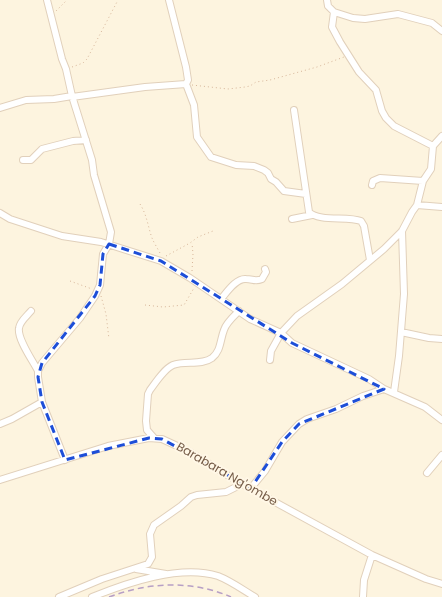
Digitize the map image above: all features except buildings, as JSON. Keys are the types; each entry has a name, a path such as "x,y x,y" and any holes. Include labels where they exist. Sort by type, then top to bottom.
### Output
{"street":[{"path":"38,371 42,362 90,305 98,290 100,285 103,254 109,244 111,232 110,223 94,174 92,160 72,96 47,0"},
{"path":"169,0 186,67 188,80 186,84 194,105 197,137 211,157 236,165 254,166 268,173 271,179 284,191 306,194"},
{"path":"327,0 328,6 334,12 353,18 365,19 398,14 405,15 432,23 442,31"},
{"path":"334,12 332,27 347,55 376,90 382,111 389,122 405,133 433,146"},
{"path":"0,101 3,107 26,100 54,99 145,87 186,84"},
{"path":"294,110 309,212 319,218 330,217 361,221 364,226 370,260"},
{"path":"270,360 271,351 281,333 297,316 342,284 384,249 402,231 417,205 423,182 431,169 433,146 442,136"},
{"path":"23,160 31,160 42,149 73,140 86,140"},
{"path":"372,185 373,181 380,178 423,182"},
{"path":"417,205 442,206"},
{"path":"0,213 10,219 62,236 109,244 161,261 198,283 250,319 281,333 292,343 369,379 384,389 394,392 425,407 442,420"},
{"path":"292,219 312,215"},
{"path":"394,392 404,294 402,231"},
{"path":"221,299 239,280 245,278 258,281 262,279 266,272 265,269"},
{"path":"31,311 20,323 19,332 26,350 38,371 42,402 64,460"},
{"path":"154,438 147,430 146,421 148,394 150,390 172,366 183,362 199,362 213,357 219,348 225,328 239,311"},
{"path":"401,332 429,338 442,339"},
{"path":"251,488 265,471 282,442 299,424 307,419 336,409 363,396 384,389"},
{"path":"0,424 42,402"},
{"name":"Barabara Ng'ombe","path":"0,480 108,446 154,438 168,441 326,531 372,555 426,579 442,584"},
{"path":"427,473 442,455"},
{"path":"59,597 102,579 148,564 152,559 150,534 154,525 192,497 197,495 226,492 242,484"},
{"path":"363,597 364,580 372,555"},
{"path":"134,569 169,575"},
{"path":"92,597 130,584 169,575 191,573 218,576 256,597"}],"path":[{"path":"52,16 60,5 67,0"},
{"path":"66,69 87,60 118,0"},
{"path":"186,84 228,89 245,87 256,82 270,80 317,67 347,55"},
{"path":"140,204 152,237 164,259 169,254 198,237 212,231"},
{"path":"190,278 193,254 192,241"},
{"path":"70,281 98,290 106,314 108,339"},
{"path":"145,305 163,307 184,305 198,283"}],"highlighted area":[{"path":"109,244 161,261 292,343 384,389 299,424 282,442 251,488 162,439 149,438 65,460 42,402 38,377 42,363 95,296 100,285 103,254"}],"railway":[{"path":"109,597 139,588 170,585 201,588 231,597"}]}
